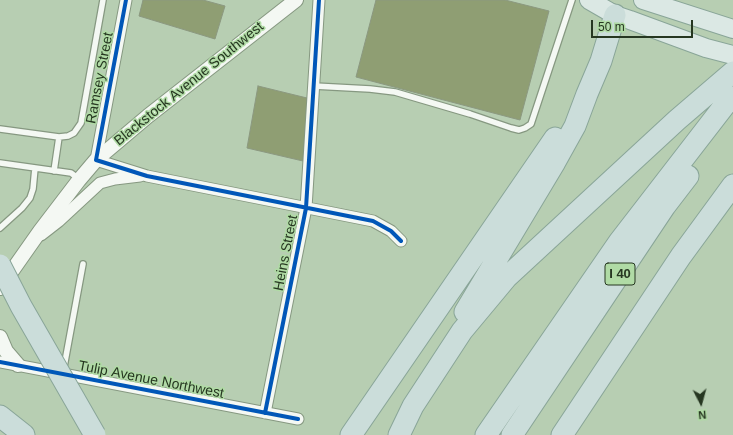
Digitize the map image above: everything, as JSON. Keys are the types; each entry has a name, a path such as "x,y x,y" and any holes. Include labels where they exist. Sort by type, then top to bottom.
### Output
{"highway":[{"path":"399,435 413,406 471,301 575,126 601,61 617,7"},
{"path":"413,406 462,331 507,277 677,120 733,72"},
{"path":"351,435 568,118 587,94"},
{"path":"486,435 620,242 724,106 733,98"},
{"name":"I 40","path":"512,435 665,206 733,117"},
{"path":"562,435 681,256 733,185"},
{"path":"0,265 21,306 95,435"},
{"path":"569,435 606,368"},
{"path":"0,416 24,435"}],"main road":[{"path":"588,0 617,7 706,48 733,55"},
{"path":"643,0 727,28"}],"street":[{"name":"Ramsey Street","path":"96,160 126,0"},
{"name":"Blackstock Avenue Southwest","path":"0,288 79,180 96,160 148,116 296,0"},
{"name":"Heins Street","path":"265,413 306,208 319,0"},
{"path":"96,160 147,176 373,222 391,231 401,241"},
{"path":"32,243 59,221 100,183 115,179 147,176"},
{"path":"0,337 6,351 18,365"},
{"name":"Tulip Avenue Northwest","path":"0,362 298,419"}],"lane":[{"path":"0,129 59,137 68,136 74,133 81,123 103,0"},
{"path":"314,86 395,92 518,130 525,128 531,124 572,0"},
{"path":"54,171 59,137"},
{"path":"0,163 71,173 79,180"},
{"path":"0,228 22,208 30,198 33,189 35,168"},
{"path":"63,373 83,264"}],"building":[{"path":"143,0 203,0 225,6 215,39 139,16"},
{"path":"376,0 505,0 549,11 520,120 356,77"},
{"path":"258,86 307,98 303,161 247,148"}],"cycle path":[{"path":"126,0 96,160 147,176 373,221 391,231 401,241"},
{"path":"265,413 306,208 319,0"},
{"path":"0,362 298,419"}]}
